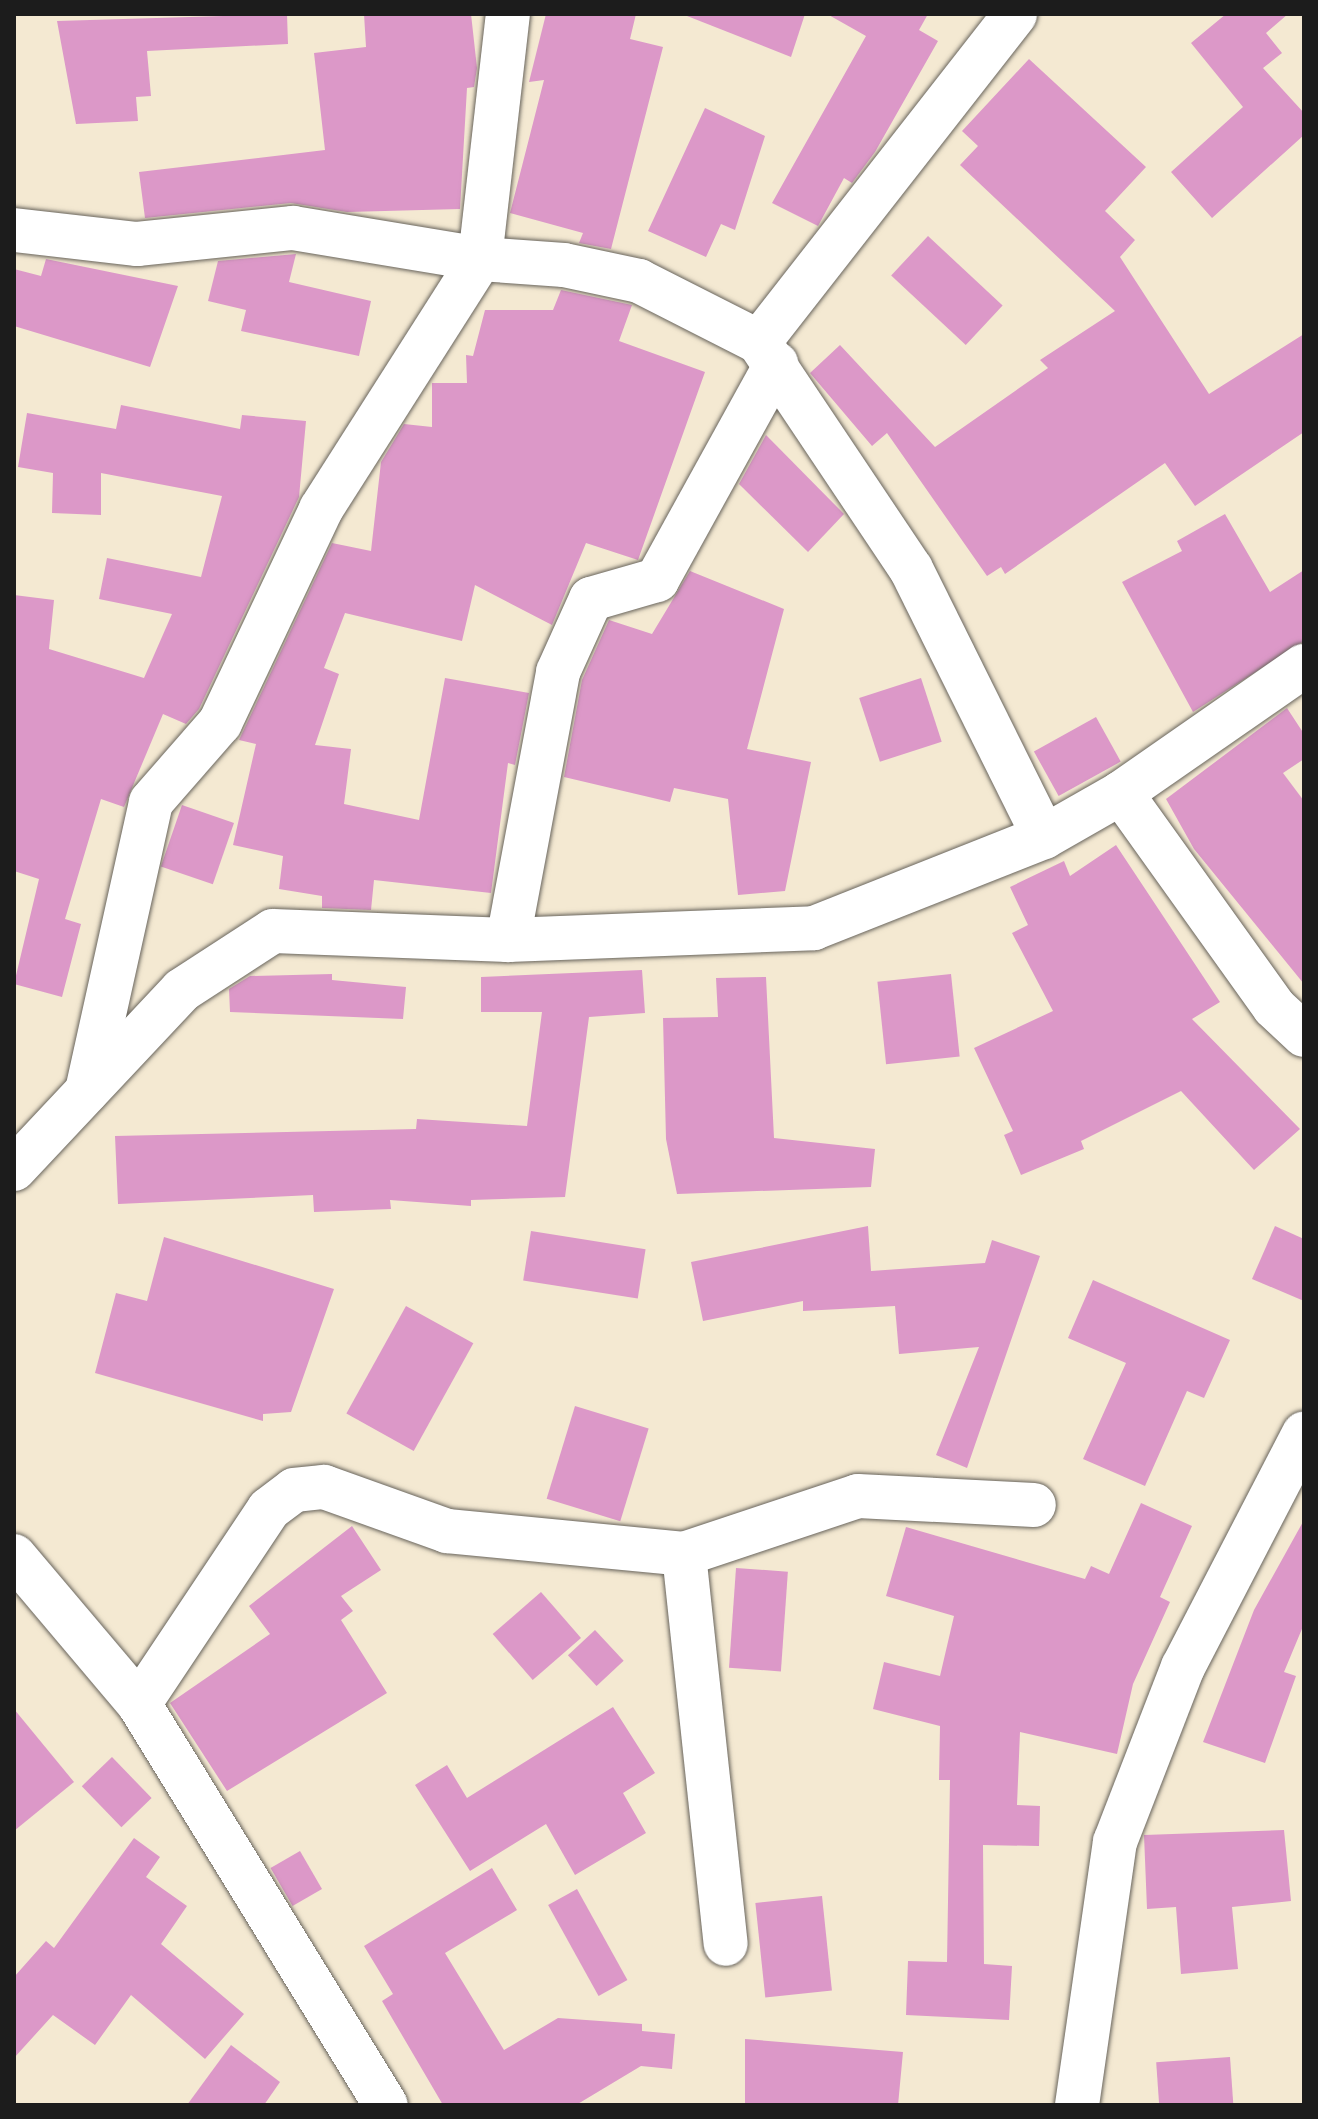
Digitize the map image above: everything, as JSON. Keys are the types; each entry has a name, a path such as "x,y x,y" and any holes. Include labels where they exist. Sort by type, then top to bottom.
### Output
{"street":[{"path":"87,1091 151,802 220,723 321,509 480,259 508,14"},
{"path":"508,940 558,672 591,599 657,580 768,353 1015,14"},
{"path":"14,230 137,244 293,228 480,259 564,265 639,281 768,353 911,569 1044,837"},
{"path":"14,1169 182,990 273,931 508,940 814,928 1044,837 1121,793 1304,666"},
{"path":"1121,793 1274,1007 1304,1035"},
{"path":"1077,2105 1115,1842 1183,1667 1304,1434"},
{"path":"139,1704 269,1509 294,1490 324,1487 447,1531 684,1554 858,1496 1034,1505"},
{"path":"684,1554 726,1944"},
{"path":"14,1556 139,1704 386,2105"}],"building":[{"path":"287,14 288,44 147,51 151,96 136,97 138,121 76,124 57,21"},
{"path":"364,14 471,14 477,68 474,87 467,88 460,209 347,212 291,203 145,218 139,172 325,150 314,53 366,47"},
{"path":"546,14 636,14 630,39 663,47 611,249 579,243 583,233 510,213 544,80 529,82"},
{"path":"682,14 805,14 791,57"},
{"path":"827,14 928,14 919,30 938,41 875,152 852,183 844,178 818,226 772,203 866,36"},
{"path":"1226,14 1288,14 1266,33 1282,53 1263,68 1304,113 1304,135 1212,218 1171,172 1243,107 1191,43"},
{"path":"1029,59 1146,167 1105,211 1135,240 1120,257 1209,394 1304,334 1304,432 1195,506 1165,463 1005,574 1001,567 987,576 887,433 872,446 810,373 840,345 935,447 1048,368 1040,360 1115,311 960,165 978,146 962,131"},
{"path":"705,108 765,136 735,230 721,224 706,257 648,231"},
{"path":"928,236 1003,306 966,345 891,275"},
{"path":"296,254 289,282 371,301 359,356 241,331 246,310 208,301 218,261"},
{"path":"46,259 178,286 150,367 14,326 14,269 41,276"},
{"path":"561,290 632,305 619,341 705,372 638,560 586,543 552,625 475,585 462,641 345,613 324,668 339,674 315,745 351,749 344,804 419,820 445,678 529,693 515,765 508,763 491,893 374,880 371,910 322,908 322,896 279,889 283,856 233,845 256,744 239,740 332,543 371,551 381,462 404,424 432,427 432,383 467,383 466,355 473,356 485,310 553,310"},
{"path":"121,405 240,429 242,415 306,421 299,497 199,709 186,724 163,714 124,807 101,799 65,919 81,924 62,997 14,984 39,879 14,871 14,595 54,600 49,649 144,678 172,614 99,599 107,558 201,577 222,496 101,473 101,515 52,513 53,473 18,467 27,413 116,429"},
{"path":"766,435 844,514 808,552 739,484"},
{"path":"1225,514 1270,592 1304,570 1304,641 1193,712 1122,582 1182,551 1177,541"},
{"path":"690,571 784,609 747,749 811,762 785,891 738,895 728,799 674,788 670,802 564,777 582,680 609,620 652,634"},
{"path":"921,678 942,742 880,762 859,698"},
{"path":"1287,708 1304,734 1304,759 1283,773 1304,801 1304,984 1194,849 1166,799"},
{"path":"1096,717 1121,762 1059,796 1034,751"},
{"path":"182,805 234,823 213,884 161,866"},
{"path":"1116,845 1220,1002 1192,1019 1300,1129 1254,1170 1181,1091 1081,1141 1084,1149 1021,1175 1004,1135 1013,1131 974,1048 1053,1011 1012,933 1028,925 1010,887 1064,861 1070,876"},
{"path":"642,970 645,1013 589,1017 565,1197 471,1200 471,1206 390,1200 391,1209 314,1212 313,1195 118,1204 115,1136 416,1129 417,1119 527,1126 542,1012 481,1012 481,977"},
{"path":"332,974 332,980 406,987 403,1019 230,1012 229,989 250,976"},
{"path":"951,974 960,1057 886,1064 877,982"},
{"path":"766,977 774,1138 875,1149 871,1187 677,1194 666,1139 663,1018 718,1017 716,978"},
{"path":"868,1226 871,1271 985,1263 992,1240 1040,1256 967,1468 936,1455 979,1347 899,1354 895,1306 803,1311 803,1301 703,1321 691,1262"},
{"path":"1275,1226 1304,1239 1304,1301 1252,1279"},
{"path":"531,1231 646,1249 638,1299 523,1280"},
{"path":"164,1237 334,1289 291,1412 263,1414 263,1421 95,1373 116,1293 147,1301"},
{"path":"1093,1280 1230,1340 1204,1398 1187,1391 1145,1486 1083,1459 1126,1363 1068,1338"},
{"path":"406,1306 473,1343 414,1451 346,1414"},
{"path":"575,1406 649,1429 620,1521 547,1499"},
{"path":"1141,1503 1192,1526 1160,1597 1170,1602 1133,1684 1117,1754 1020,1732 1017,1805 1040,1806 1039,1846 983,1845 984,1964 1012,1966 1009,2020 906,2015 908,1961 947,1962 950,1780 939,1780 940,1726 873,1709 884,1662 940,1676 954,1616 886,1596 906,1527 1085,1579 1091,1566 1109,1574"},
{"path":"1304,1520 1304,1624 1284,1672 1296,1676 1265,1763 1203,1742 1254,1610"},
{"path":"352,1526 381,1570 341,1596 353,1611 341,1620 387,1693 227,1791 170,1703 270,1634 249,1606"},
{"path":"736,1568 788,1572 781,1671 729,1668"},
{"path":"541,1592 581,1638 533,1680 493,1634"},
{"path":"595,1630 624,1661 597,1686 568,1655"},
{"path":"613,1707 655,1773 623,1793 646,1833 575,1875 546,1824 470,1871 415,1785 447,1765 467,1798"},
{"path":"14,1709 74,1782 14,1831"},
{"path":"112,1757 152,1798 121,1827 82,1786"},
{"path":"1284,1830 1291,1901 1232,1907 1238,1969 1181,1974 1176,1907 1147,1909 1144,1835"},
{"path":"134,1838 160,1857 146,1877 187,1906 161,1944 244,2014 205,2059 131,1995 95,2045 53,2015 14,2058 14,1977 46,1941 54,1948"},
{"path":"300,1851 322,1889 293,1906 271,1868"},
{"path":"492,1868 517,1910 445,1953 504,2050 558,2018 642,2024 642,2031 675,2034 672,2069 641,2066 576,2105 443,2105 382,2001 393,1994 364,1946"},
{"path":"577,1889 627,1980 599,1996 548,1905"},
{"path":"822,1896 832,1990 765,1997 755,1903"},
{"path":"745,2039 903,2052 898,2105 745,2105"},
{"path":"231,2045 280,2082 264,2105 187,2105"},
{"path":"1230,2057 1233,2105 1159,2105 1156,2062"}]}
